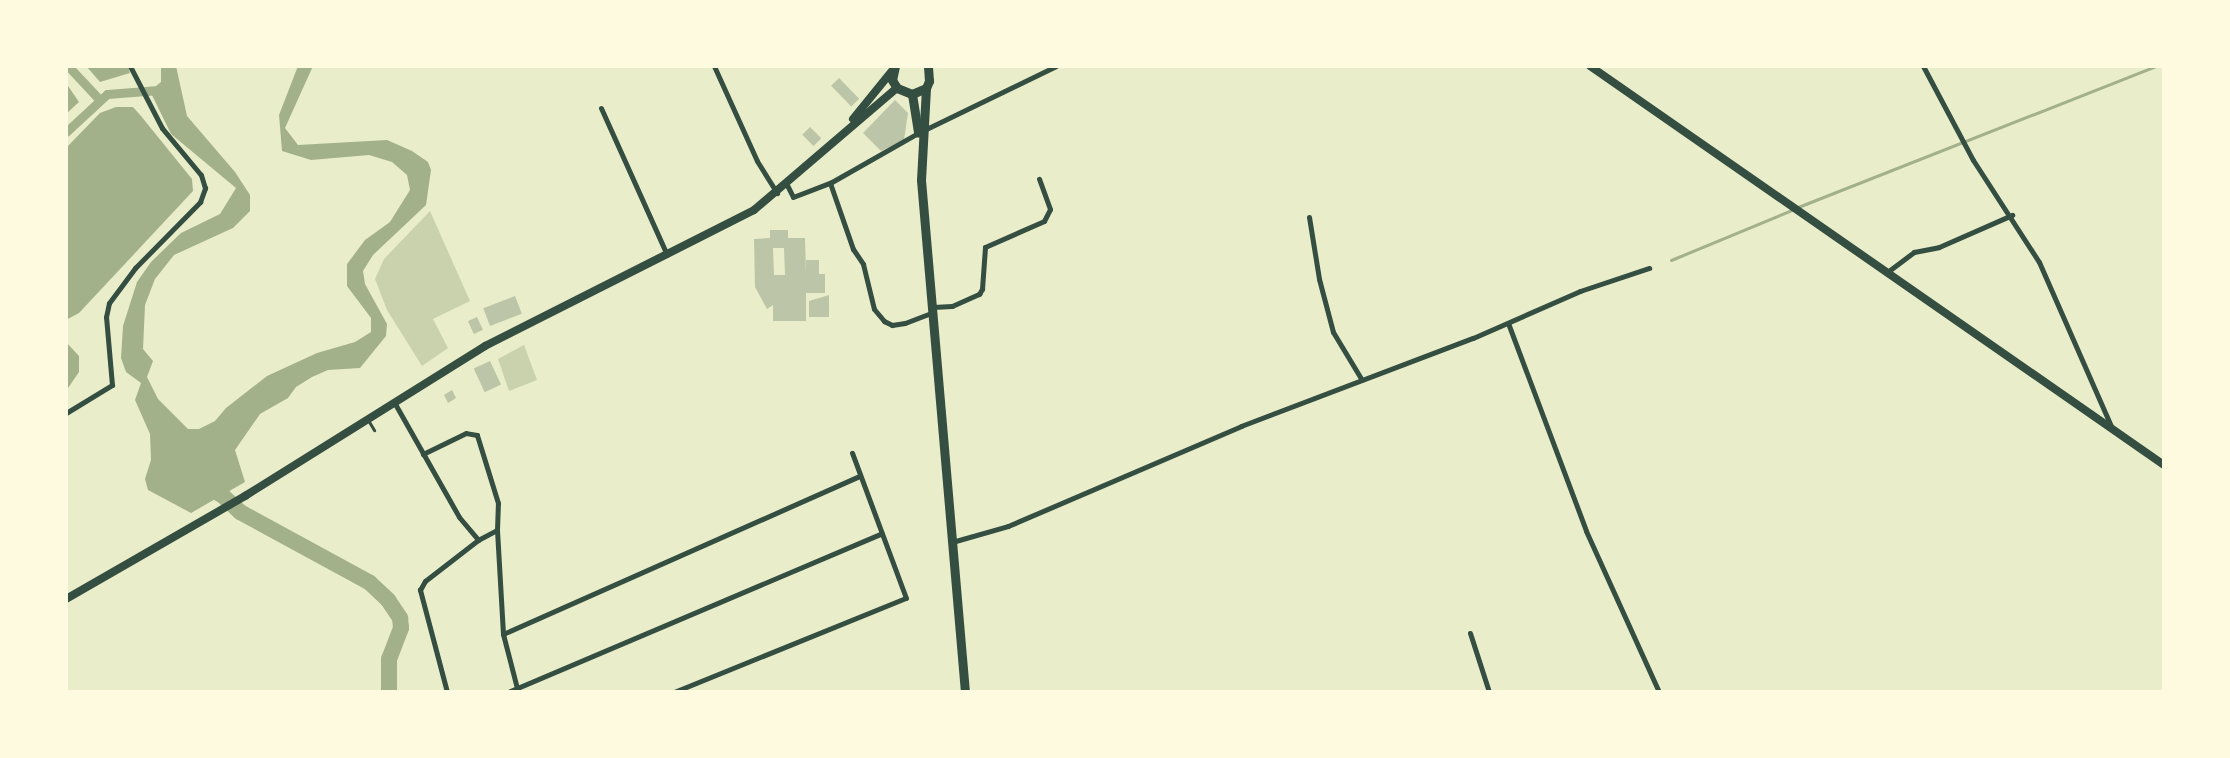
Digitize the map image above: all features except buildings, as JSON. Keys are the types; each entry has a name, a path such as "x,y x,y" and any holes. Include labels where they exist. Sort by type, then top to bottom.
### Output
{"main road":[{"path":"1590,66 1796,211 2162,462"},
{"path":"893,68 897,88"},
{"path":"837,142 893,68"},
{"path":"930,68 920,145 965,692"},
{"path":"897,88 912,94 926,88"},
{"path":"66,599 216,514 485,346 667,255 777,194 897,88"},
{"path":"912,94 920,132"}],"street":[{"path":"66,413 112,385 106,317 109,303 135,268 200,202 205,188 201,175 162,128 130,66"},
{"path":"714,66 757,161 777,194"},
{"path":"787,185 793,197 830,183 920,132 1056,66"},
{"path":"1923,66 1973,160 2012,215 2039,262 2113,429"},
{"path":"601,108 667,255"},
{"path":"830,183 853,249 862,264 874,309 892,325 933,309 952,306 979,294 982,289 985,247 1044,221 1050,209 1039,179"},
{"path":"1886,273 1914,252 1939,247 2012,215"},
{"path":"1309,217 1319,279 1333,332 1362,380"},
{"path":"951,542 1008,526 1241,426 1508,323 1580,291 1649,267"},
{"path":"1508,323 1586,531 1659,692"},
{"path":"394,402 459,517 478,540"},
{"path":"423,454 466,433 477,435 498,503 497,530 503,634 518,690"},
{"path":"674,692 906,598 852,453"},
{"path":"503,634 859,476"},
{"path":"447,692 420,590 425,581 478,540 497,530"},
{"path":"508,692 518,690 882,533"},
{"path":"1470,633 1489,692"}],"lane":[{"path":"368,418 374,430"}],"shaded area":[{"path":"86,66 128,66 130,73 100,82"},
{"path":"161,66 176,66 187,116 235,172 250,195 250,211 233,228 174,255 155,279 145,305 143,349 153,361 147,377 158,399 188,429 199,429 215,421 226,408 267,376 317,353 355,342 371,332 371,318 347,286 347,264 365,240 390,222 410,190 407,175 392,162 369,155 311,160 282,151 279,115 298,66 313,66 285,128 298,145 387,140 412,151 428,162 431,170 426,205 373,255 363,271 365,284 387,324 386,336 360,368 328,370 312,377 296,387 288,398 260,414 235,450 245,482 191,513 148,490 145,479 151,460 150,434 135,400 141,383 126,372 121,358 123,326 137,282 151,262 181,233 220,214 236,188 171,134 150,91 161,82"},
{"path":"66,83 79,102 66,114"},
{"path":"116,107 133,107 192,179 193,191 79,313 66,320 66,148 100,113"},
{"path":"430,211 470,301 433,319 448,348 422,366 387,310 375,279 384,259"},
{"path":"66,342 79,356 79,372 66,391"},
{"path":"524,345 537,380 509,391 498,359"}],"waterway":[{"path":"68,66 99,99"},
{"path":"1798,207 2156,66"},
{"path":"66,132 107,94 159,90"},
{"path":"1671,260 1792,210"},
{"path":"203,485 222,495 240,512 370,583 388,600 400,618 401,628 389,659 389,692"}]}
